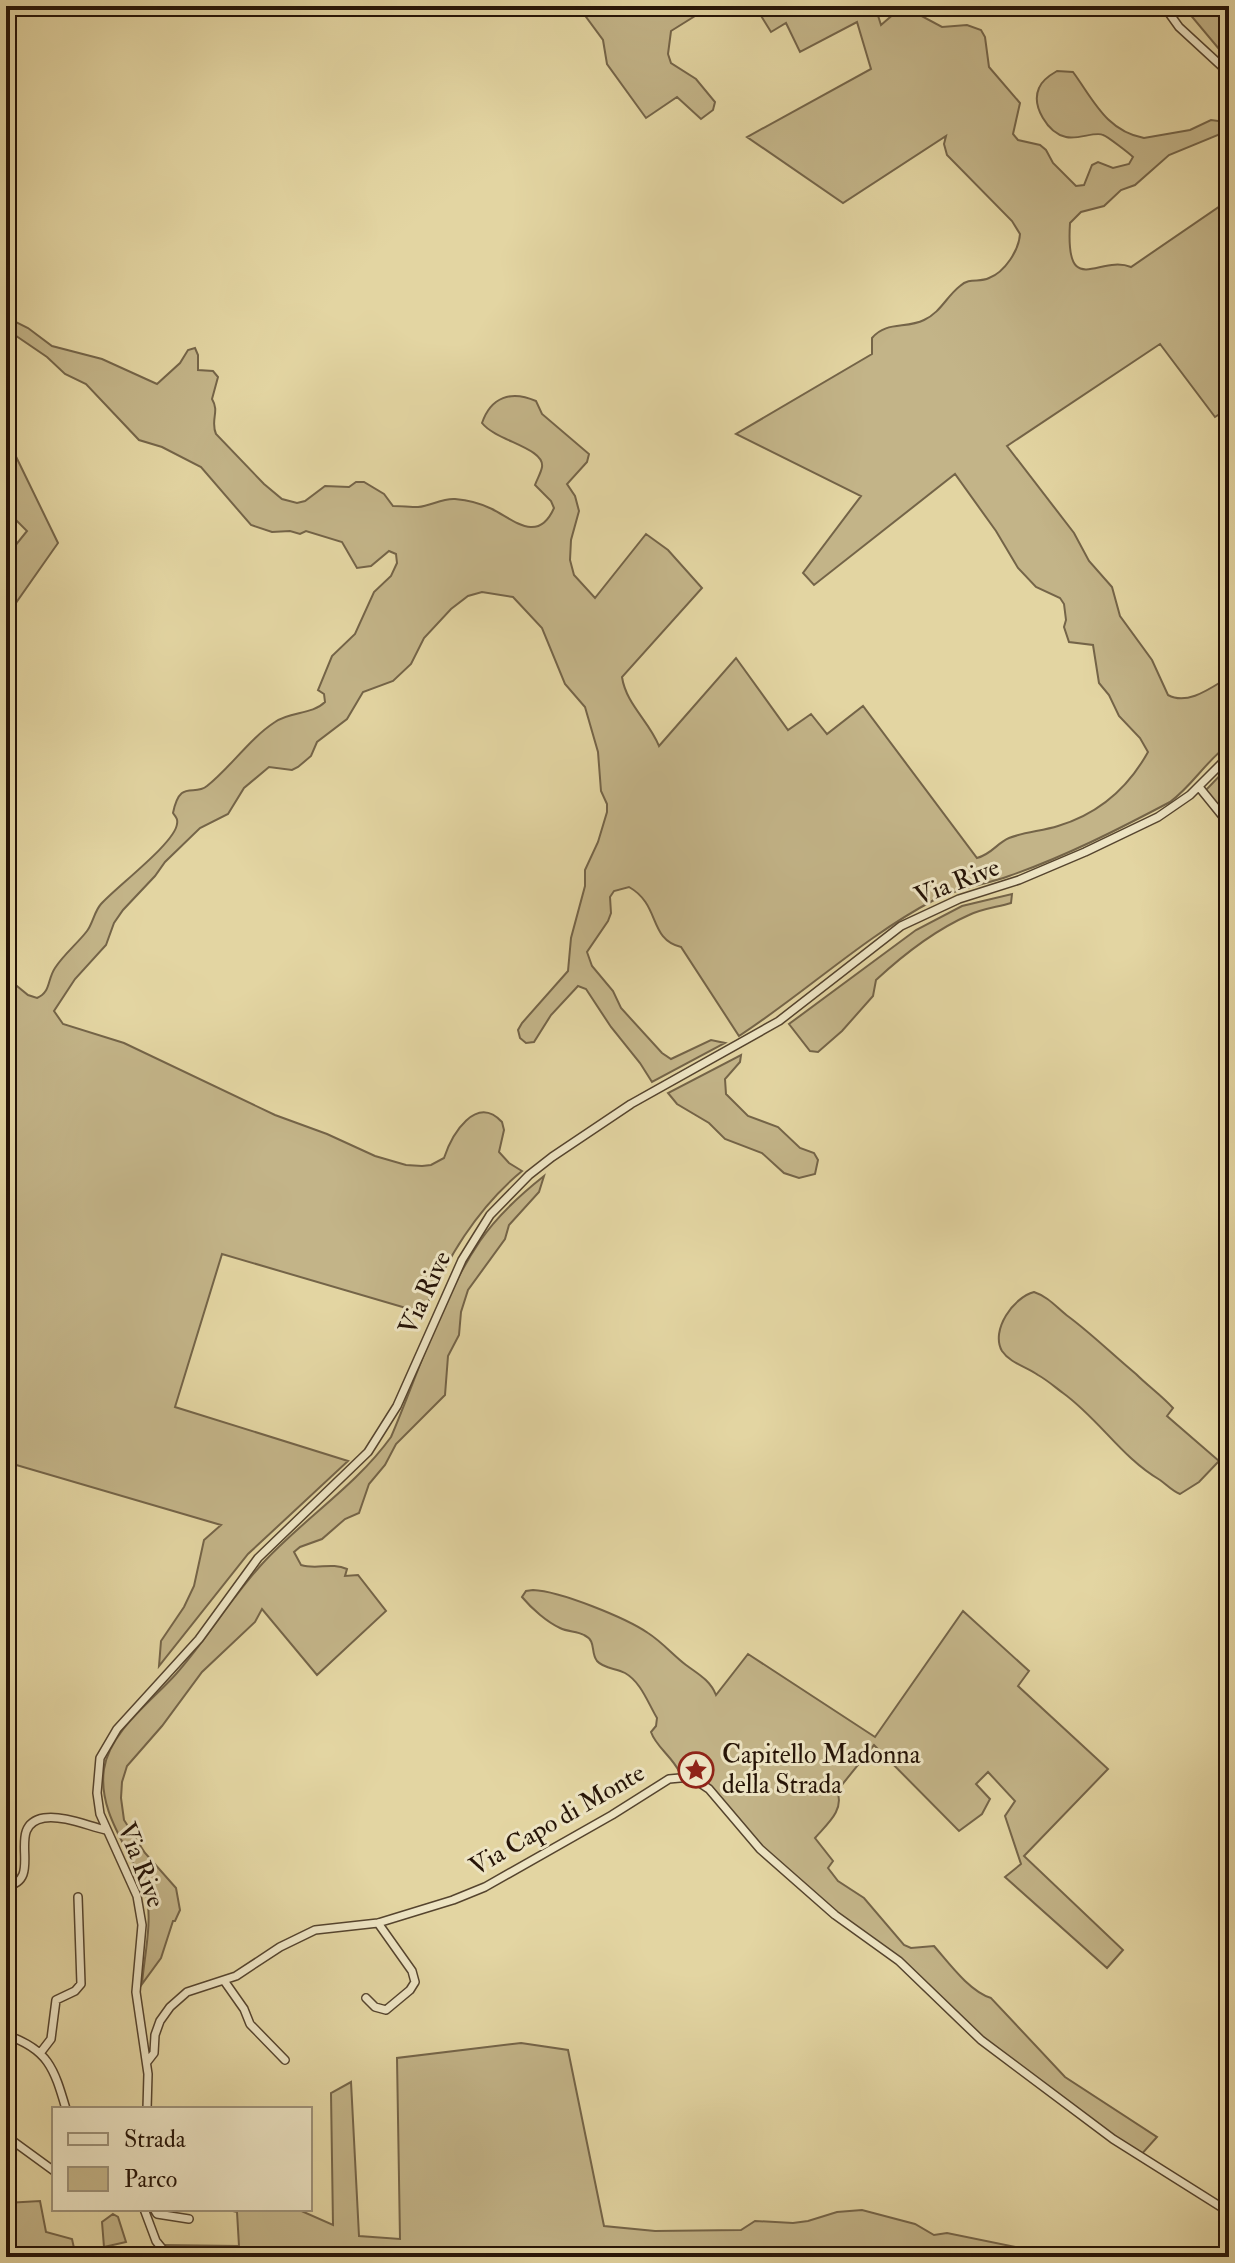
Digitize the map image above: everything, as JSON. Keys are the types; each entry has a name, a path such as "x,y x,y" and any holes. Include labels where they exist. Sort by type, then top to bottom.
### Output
{"street":[{"path":"1164,6 1179,27 1229,73"},
{"name":"Via Rive","path":"147,2107 147,2062 136,2005 142,1925 137,1896 100,1814 97,1793 100,1758 108,1742 199,1639 258,1558 368,1452 397,1406 441,1302 478,1231 522,1181 552,1157 631,1104 779,1021 901,926 939,907 1019,880 1124,834 1176,807 1229,756"},
{"path":"1201,786 1229,824"},
{"name":"Via Capo di Monte","path":"147,2062 154,2053 160,2021 177,1999 187,1992 225,1982 280,1947 315,1930 378,1923 485,1887 669,1779 691,1777 709,1789 760,1849 835,1915 899,1961 981,2040 1113,2139 1229,2212"},
{"path":"6,1886 16,1884 23,1877 26,1866 24,1836 37,1820 46,1818 106,1830"},
{"path":"41,2052 51,2039 56,2000 75,1991 81,1984 78,1897"},
{"path":"366,1998 375,2007 386,2010 415,1982 412,1971 378,1923"},
{"path":"225,1982 244,2009 250,2024 285,2060"},
{"path":"6,2035 41,2052 65,2107"},
{"path":"6,2136 52,2170"},
{"path":"145,2211 156,2241 169,2257"},
{"path":"155,2211 157,2214 189,2219"}],"green space":[{"path":"578,6 711,6 671,31 668,54 671,63 696,79 715,102 713,110 701,119 677,97 646,118 607,64 603,40"},
{"path":"755,6 875,6 881,25 903,6 942,27 967,25 981,30 985,37 989,67 1020,103 1013,134 1018,140 1040,145 1076,186 1084,185 1092,165 1098,162 1113,168 1129,164 1133,157 1103,135 1066,137 1047,124 1039,110 1037,95 1042,83 1057,71 1073,72 1110,121 1120,129 1144,138 1190,130 1211,120 1226,122 1218,135 1169,155 1135,185 1121,190 1104,206 1081,212 1070,223 1070,247 1073,261 1079,268 1131,267 1229,200 1229,408 1215,417 1160,344 1007,446 1074,533 1089,561 1112,587 1120,616 1152,660 1168,695 1192,697 1229,677 1229,744 1170,802 1050,860 934,900 883,931 739,1036 681,947 663,937 639,894 629,887 614,891 610,897 608,921 587,952 592,966 613,991 621,1008 671,1059 711,1040 725,1043 652,1082 586,989 578,986 551,1015 534,1042 526,1043 520,1038 518,1030 522,1023 568,971 571,938 585,886 585,870 598,842 607,804 601,791 598,752 585,707 565,684 542,628 513,597 482,592 468,596 451,609 424,638 411,664 393,681 363,692 347,719 317,742 311,756 292,770 269,767 244,788 228,814 200,828 165,862 123,910 114,923 106,945 75,979 54,1011 63,1024 124,1043 275,1115 375,1156 406,1165 431,1165 444,1158 466,1120 483,1112 492,1115 502,1122 504,1130 499,1152 522,1171 490,1202 464,1236 423,1313 222,1254 175,1407 348,1461 248,1554 159,1666 161,1641 194,1586 204,1540 221,1525 6,1462 6,977 28,995 37,998 41,995 62,958 91,925 101,904 174,832 177,821 173,813 179,796 188,790 207,786 275,722 314,709 325,702 324,694 318,690 332,656 355,634 374,592 391,576 397,563 396,554 389,551 371,566 357,568 342,542 306,531 300,534 272,532 251,525 201,467 162,447 139,440 86,384 65,374 47,357 6,329 6,317 28,328 52,346 102,359 157,384 180,363 188,350 195,348 198,370 213,371 218,377 212,399 216,434 264,484 282,499 297,503 305,501 325,486 349,487 356,482 364,482 384,494 393,506 418,507 460,499 483,505 525,526 541,525 554,508 535,485 542,467 541,460 528,449 498,435 482,423 491,407 503,398 518,396 536,401 542,414 589,454 587,462 567,484 575,496 579,511 571,540 570,560 574,575 595,598 646,534 668,550 702,588 622,677 628,696 659,746 736,658 788,730 811,714 827,734 863,706 977,858 1009,838 1073,821 1099,807 1131,777 1148,752 1140,738 1119,716 1099,683 1093,645 1069,642 1064,627 1064,604 1060,598 1036,587 1018,568 955,474 814,585 803,573 861,496 736,434 872,354 872,338 884,329 924,320 964,283 995,275 1010,260 1020,234 1012,221 947,155 944,144 946,136 843,203 747,137 871,69 857,22 800,52 786,23 771,32"},
{"path":"1183,6 1213,6 1229,23 1229,61"},
{"path":"6,436 58,543 6,617 6,557 27,531 6,510"},
{"path":"1229,766 1229,821 1205,791"},
{"path":"1012,894 1011,903 956,921 897,961 876,980 873,996 842,1031 818,1052 810,1051 789,1024 916,930 962,906"},
{"path":"741,1055 740,1062 725,1079 726,1094 748,1116 778,1127 800,1148 814,1153 818,1160 815,1174 799,1178 784,1173 762,1153 725,1139 709,1123 677,1104 668,1093"},
{"path":"544,1176 539,1192 509,1225 505,1239 468,1290 461,1312 459,1335 448,1356 445,1395 396,1444 385,1465 369,1484 359,1513 345,1519 322,1539 294,1552 301,1565 341,1567 347,1569 345,1576 358,1575 386,1611 317,1675 262,1609 255,1622 202,1672 162,1726 127,1766 121,1798 124,1820 145,1853 176,1888 180,1910 173,1921 161,1958 142,1984 148,1927 146,1894 111,1819 103,1786 104,1769 114,1742 133,1717 187,1661 262,1564 361,1472 391,1437 442,1312 466,1264 494,1223"},
{"path":"1034,1292 1049,1300 1173,1408 1167,1416 1219,1461 1199,1482 1180,1494 1174,1491 1134,1461 1076,1403 1045,1379 1005,1355 999,1343 1002,1324 1019,1300"},
{"path":"526,1591 575,1600 638,1627 703,1678 716,1695 748,1654 875,1737 963,1611 1029,1671 1018,1686 1108,1769 1024,1856 1123,1950 1107,1968 1005,1877 1021,1864 1005,1816 1015,1801 988,1772 976,1784 990,1799 982,1814 959,1831 874,1745 837,1791 837,1811 815,1838 833,1861 828,1868 838,1881 864,1898 904,1945 911,1948 934,1946 967,1983 991,1998 1065,2077 1157,2137 1140,2156 999,2053 932,1989 851,1927 775,1862 713,1794 691,1775 680,1773 653,1737 651,1732 657,1718 635,1682 625,1673 597,1661 588,1637 560,1628 535,1610 522,1597"},
{"path":"521,2043 568,2050 604,2226 655,2231 741,2230 755,2221 793,2223 837,2212 862,2210 915,2224 934,2235 947,2233 1064,2257 146,2257 162,2245 239,2246 237,2212 233,2211 302,2211 333,2225 331,2093 351,2082 359,2236 400,2239 397,2058"},
{"path":"40,2201 46,2232 72,2239 76,2257 6,2257 6,2203"},
{"path":"113,2214 118,2217 126,2242 104,2247 102,2222"}],"place":[{"name":"Capitello Madonna della Strada","path":"696,1770"}]}
